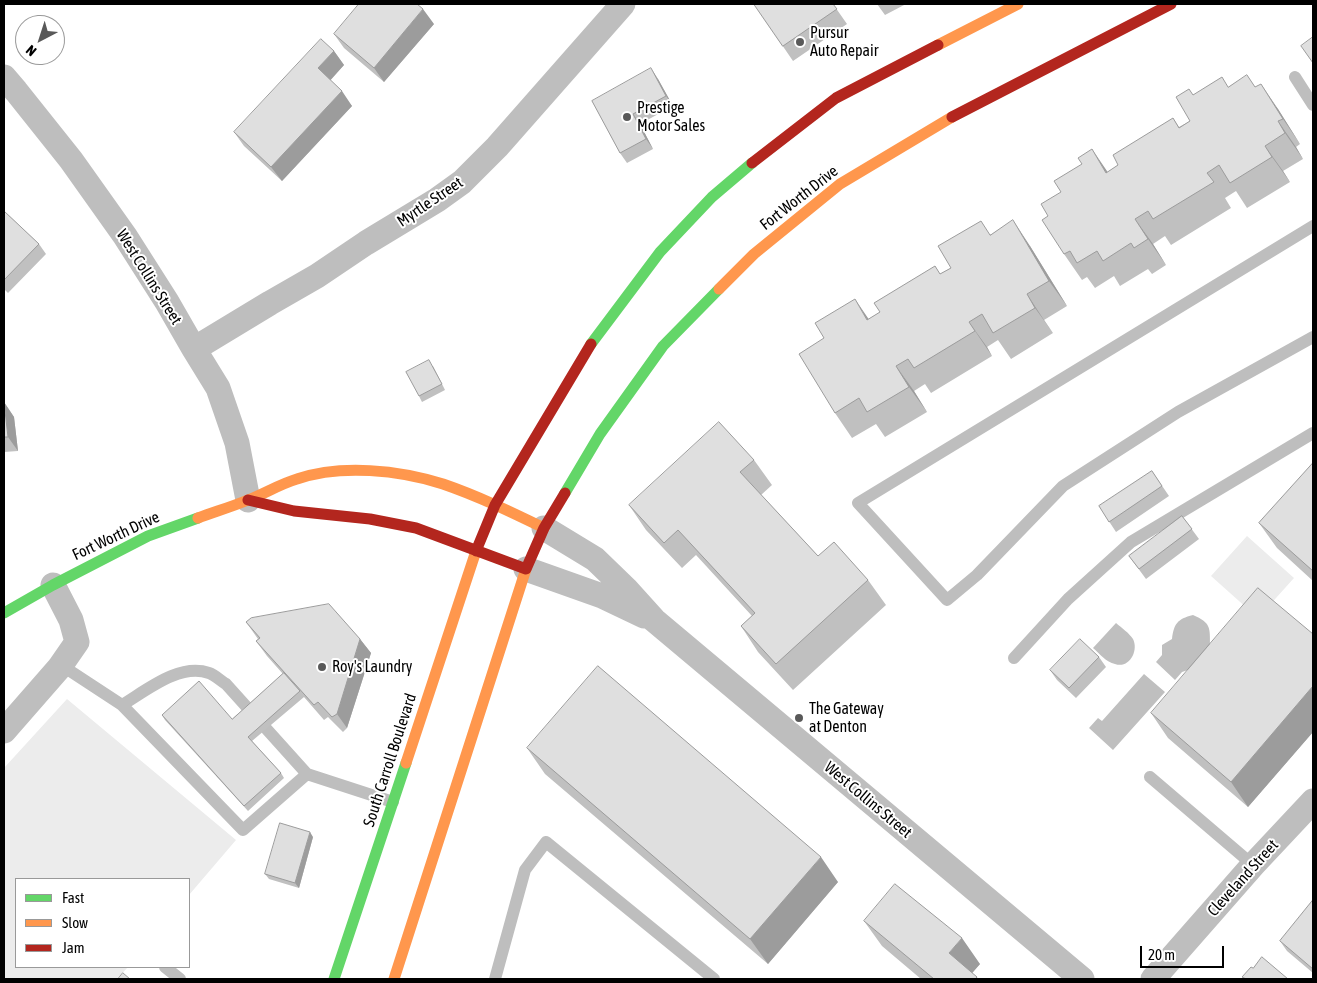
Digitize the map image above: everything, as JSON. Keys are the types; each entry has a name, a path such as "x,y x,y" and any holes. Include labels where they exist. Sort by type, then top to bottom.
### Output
{"main road":[{"path":"476,551 495,505 588,350 660,252 712,197 764,153 836,98 1018,4"},
{"path":"1140,4 1147,16"},
{"name":"Fort Worth Drive","path":"526,569 544,528 600,434 663,346 754,254 840,184 955,115 1171,4"},
{"name":"Fort Worth Drive","path":"4,613 53,585 148,536 248,500 296,479 321,473 356,470 400,474 442,484 495,505 544,528"},
{"path":"248,500 294,510 370,519 416,528 526,569 394,979"},
{"name":"South Carroll Boulevard","path":"334,979 476,551"}],"street":[{"name":"Myrtle Street","path":"194,350 317,276 366,243 437,200 462,182 497,147 623,4"},
{"name":"West Collins Street","path":"4,77 71,160 125,236 218,388 237,443 248,500"},
{"name":"West Collins Street","path":"544,528 595,559 654,620 1082,979"},
{"name":"West Collins Street","path":"526,569 602,596 654,620"},
{"path":"4,731 61,665 77,642 71,620 53,585"},
{"name":"Cleveland Street","path":"1153,979 1253,865 1313,801"}],"lane":[{"path":"1295,77 1313,105"},
{"path":"1313,226 858,503 947,600 977,575 1064,486 1178,412 1313,337"},
{"path":"1014,658 1068,599 1131,542 1313,433"},
{"path":"61,665 122,705 243,830 307,774"},
{"path":"122,705 171,675 191,670 210,673 226,684 307,774 393,802"},
{"path":"1150,778 1253,865"},
{"path":"495,979 525,870 546,842 714,979"},
{"path":"166,968 180,979"}],"shaded area":[{"path":"1247,536 1294,578 1258,618 1211,576"},
{"path":"1193,615 1208,626 1210,646 1191,669 1182,672 1175,680 1156,662 1162,655 1162,645 1172,639 1177,623 1183,618"},
{"path":"1116,623 1130,635 1135,644 1132,658 1125,664 1120,665 1109,662 1093,648"},
{"path":"1144,674 1165,692 1113,750 1089,728 1098,718 1102,721"},
{"path":"67,699 236,840 190,894 190,878 15,878 15,968 127,968 117,979 4,979 4,768"}],"building":[{"path":"359,4 417,4 423,9 374,68 334,34"},
{"name":"Pursur Auto Repair","path":"754,4 833,4 837,9 783,46"},
{"path":"1313,37 1313,63 1301,46"},
{"path":"321,39 334,51 318,68 342,91 271,167 234,132"},
{"name":"Prestige Motor Sales","path":"651,68 666,96 633,114 646,139 620,153 592,101"},
{"path":"1247,75 1255,87 1261,84 1283,119 1278,121 1285,133 1265,146 1272,157 1230,183 1219,165 1207,173 1214,182 1153,219 1148,211 1135,219 1148,239 1134,248 1131,243 1103,261 1097,251 1077,263 1070,251 1064,254 1042,220 1048,216 1041,204 1061,192 1054,181 1082,164 1078,158 1092,149 1106,173 1118,165 1113,155 1173,118 1179,128 1190,121 1176,97 1189,89 1193,95 1222,77 1228,87"},
{"path":"4,211 39,244 4,280"},
{"path":"1013,220 1049,281 1027,294 1035,308 993,333 982,314 969,322 975,331 914,368 908,359 896,366 909,387 867,412 859,398 835,413 799,354 824,338 815,323 855,299 867,320 880,312 874,303 935,266 940,274 951,268 938,246 981,221 990,235"},
{"path":"429,360 442,384 419,396 406,372"},
{"path":"4,402 8,437 4,437"},
{"path":"719,422 754,460 740,472 818,556 834,542 868,580 776,664 741,626 755,613 678,530 664,543 629,505"},
{"path":"1313,463 1313,571 1259,523"},
{"path":"1152,471 1162,486 1109,522 1099,506"},
{"path":"1182,516 1192,529 1139,569 1129,556"},
{"path":"1258,588 1313,634 1313,686 1231,782 1151,713"},
{"name":"Roy's Laundry","path":"329,604 360,639 337,714 332,717 318,702 314,705 256,641 260,638 246,622 251,618"},
{"path":"1080,639 1099,657 1069,688 1050,670"},
{"path":"598,666 821,857 750,939 527,748"},
{"path":"284,673 300,691 248,737 281,773 244,806 162,715 199,681 232,719"},
{"path":"280,823 310,832 295,883 265,874"},
{"path":"895,884 962,938 949,953 977,977 975,979 934,979 864,921"},
{"path":"1313,900 1313,969 1280,941"},
{"path":"1262,957 1288,979 1246,979 1242,977"},
{"path":"123,973 130,979 118,979"}],"traffic: fast":[{"path":"591,344 660,252 712,197 752,163"},
{"path":"565,493 600,434 663,346 719,289"},
{"path":"4,613 53,585 148,536 198,518"},
{"path":"334,979 406,763"}],"traffic: slow":[{"path":"938,45 1018,4"},
{"path":"719,289 754,254 840,184 952,117"},
{"path":"198,518 242,503 297,479 314,474 351,470 389,472 443,484 482,499 544,528"},
{"path":"406,763 476,551"},
{"path":"394,979 526,569"}],"traffic: jam":[{"path":"952,117 1171,4"},
{"path":"752,163 836,98 938,45"},
{"path":"476,551 495,505 591,344"},
{"path":"248,500 294,511 370,519 416,528 526,569 544,528 565,493"}],"place":[{"name":"Pursur Auto Repair","path":"800,42"},
{"name":"Prestige Motor Sales","path":"627,117"},
{"name":"Roy's Laundry","path":"322,667"},
{"name":"The Gateway at Denton","path":"799,718"}]}
